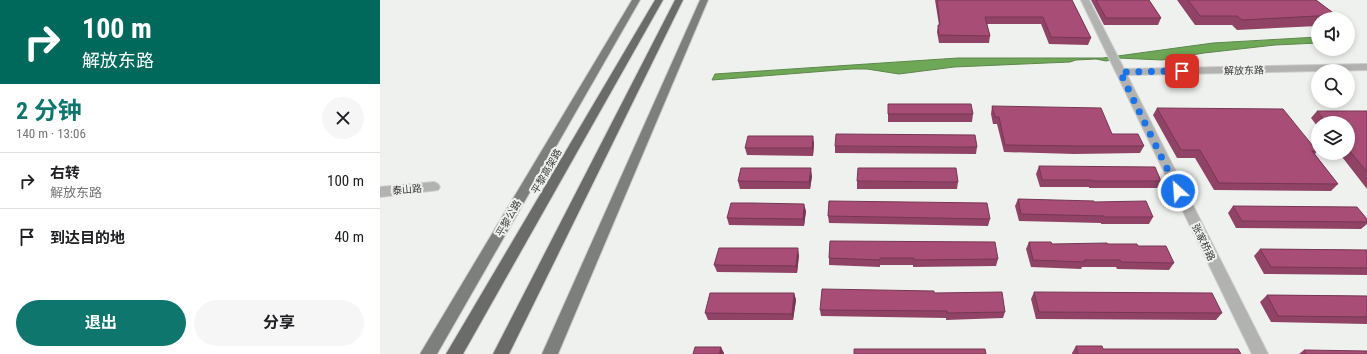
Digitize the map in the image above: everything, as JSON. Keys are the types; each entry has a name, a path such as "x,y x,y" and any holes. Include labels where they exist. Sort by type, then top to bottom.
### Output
{"highway":[{"name":"平黎高架路","path":"454,354 659,0"},
{"path":"501,354 679,0"}],"main road":[{"name":"平黎公路","path":"428,354 636,0"},
{"path":"550,354 704,0"}],"street":[{"name":"张家桥路","path":"1085,0 1260,354"},
{"name":"解放东路","path":"1120,72 1367,67"},
{"name":"泰山路","path":"380,192 434,186"}],"shaded area":[{"path":"1311,37 1311,43 1275,45 1204,53 1162,60 1118,58 1106,61 1096,59 1076,60 1070,62 954,67 899,74 867,69 852,69 712,80 715,74 958,58 1103,58 1213,43"}],"building":[{"path":"937,0 1072,0 1091,38 1051,37 1043,17 985,17 990,36 939,35 938,25 940,25"},
{"path":"1096,0 1149,0 1161,18 1106,18"},
{"path":"1188,0 1316,0 1332,12 1311,12 1311,16 1242,20 1237,16 1200,16"},
{"path":"888,104 971,104 973,114 888,114"},
{"path":"992,106 1101,108 1112,134 1138,134 1144,146 1005,145 999,117 995,117"},
{"path":"1157,108 1283,109 1311,144 1311,160 1319,160 1338,184 1219,183 1200,150 1181,150"},
{"path":"1317,111 1367,111 1367,172 1355,157 1355,116 1321,116"},
{"path":"836,134 975,135 977,147 835,146"},
{"path":"748,136 813,136 812,148 745,148"},
{"path":"1039,166 1155,167 1161,181 1042,180"},
{"path":"741,168 811,168 809,182 738,181"},
{"path":"858,168 956,168 958,182 857,181"},
{"path":"1018,199 1094,202 1146,201 1153,217 1021,214"},
{"path":"829,201 987,203 990,219 828,216"},
{"path":"731,203 804,204 803,219 727,218"},
{"path":"1233,206 1357,207 1367,219 1367,222 1242,221"},
{"path":"830,241 995,242 998,259 914,260 914,258 880,258 880,260 829,258"},
{"path":"1029,242 1051,242 1052,244 1107,243 1137,244 1138,246 1166,246 1174,263 1121,262 1120,260 1084,260 1085,262 1033,260"},
{"path":"719,248 798,248 796,266 714,265"},
{"path":"1260,249 1367,250 1367,268 1271,267"},
{"path":"822,289 934,291 934,293 1002,292 1005,312 947,313 947,311 820,310"},
{"path":"1034,292 1212,293 1222,313 1039,312"},
{"path":"710,293 794,293 792,314 705,313"},
{"path":"1267,295 1367,296 1367,317 1278,316"},
{"path":"1076,346 1102,346 1103,349 1238,349 1241,354 1078,354"},
{"path":"695,347 721,347 719,354 693,354"},
{"path":"854,349 985,349 986,354 854,354"},
{"path":"1304,350 1367,351 1367,354 1306,354"}],"route":[{"path":"1178,191 1120,72 1182,71"}]}
